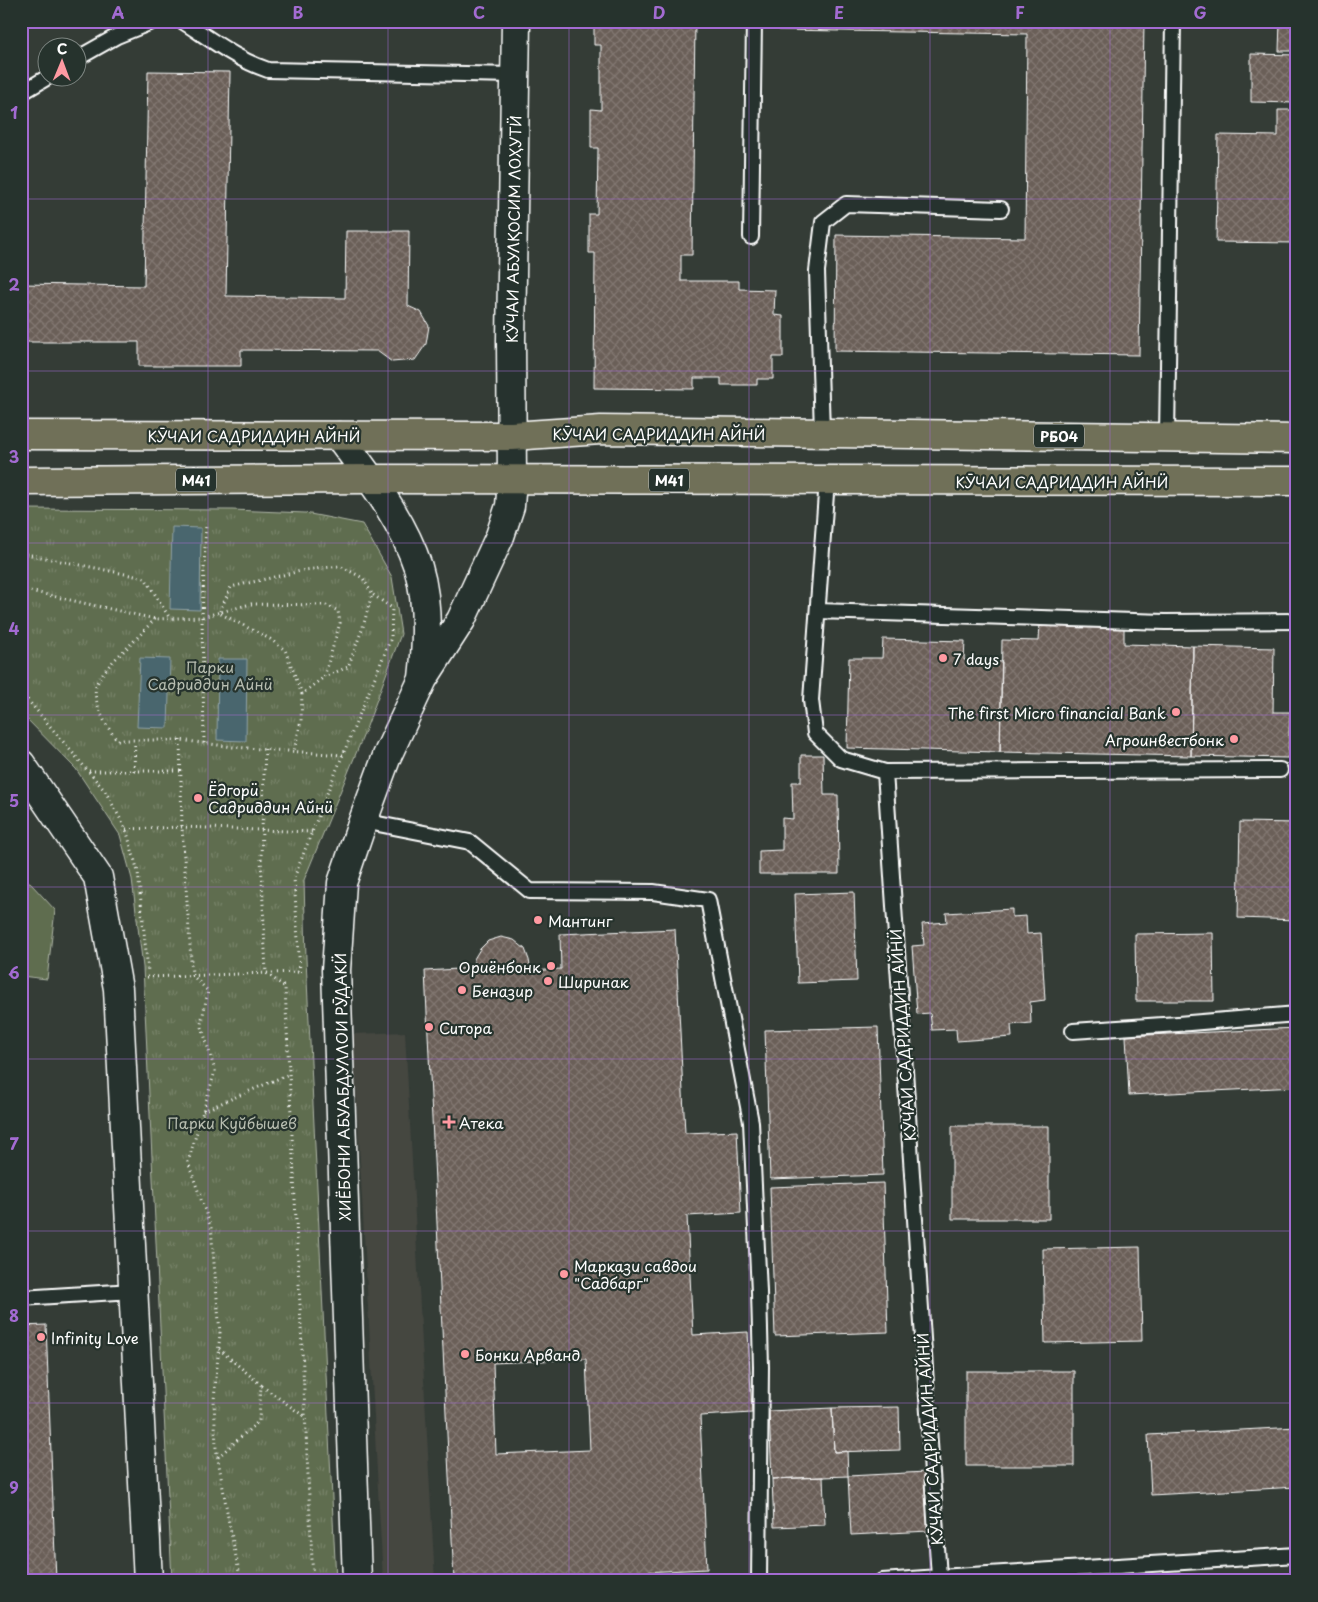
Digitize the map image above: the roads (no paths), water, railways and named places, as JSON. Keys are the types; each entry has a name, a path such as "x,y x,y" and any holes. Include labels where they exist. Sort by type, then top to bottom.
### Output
{"highway":[{"name":"КӮЧАИ САДРИДДИН АЙНӢ","path":"21,435 512,436 601,430 1297,439"},
{"name":"КӮЧАИ САДРИДДИН АЙНӢ","path":"21,481 370,479 1297,481"}],"street":[{"name":"КӮЧАИ АБУЛҚОСИМ ЛОҲУТӢ","path":"512,480 511,340 516,21"},
{"path":"339,436 370,479 400,526 418,569 426,632 423,679"},
{"name":"ХИЁБОНИ АБУАБДУЛЛОИ РӮДАКӢ","path":"357,1581 336,970 342,883 387,756 423,679 461,620 500,536 510,506 512,480"},
{"path":"21,764 98,877 116,977 148,1581"}],"lane":[{"path":"88,52 117,36 154,21"},
{"path":"182,21 248,62 268,70 515,75"},
{"path":"751,237 754,21"},
{"path":"1167,437 1173,21"},
{"path":"21,93 38,83"},
{"path":"822,432 817,272 823,222 846,204 1001,209"},
{"path":"827,480 812,700 815,733 840,759 885,772 1280,770"},
{"path":"818,611 1165,622 1297,621"},
{"name":"КӮЧАИ САДРИДДИН АЙНӢ","path":"885,772 939,1577"},
{"path":"363,821 470,842 530,891 653,892 708,900 752,1122 761,1367 759,1581"},
{"path":"1073,1031 1297,1014"},
{"path":"21,1298 134,1291"},
{"path":"882,1581 939,1577 1075,1575 1297,1555"}],"water":[{"path":"172,527 201,528 200,610 170,609"},
{"path":"140,658 170,659 168,728 137,727"},
{"path":"218,659 247,659 246,741 217,740"}],"place":[{"name":"7 days","path":"943,658"},
{"name":"The first Micro financial Bank","path":"1176,712"},
{"name":"Агроинвестбонк","path":"1234,739"},
{"name":"Ёдгорӣ Садриддин Айнӣ","path":"198,798"},
{"name":"Мантинг","path":"538,920"},
{"name":"Ориёнбонк","path":"551,966"},
{"name":"Ширинак","path":"548,981"},
{"name":"Беназир","path":"462,990"},
{"name":"Ситора","path":"429,1027"},
{"name":"Атека","path":"449,1122"},
{"name":"Маркази савдои \"Садбарг\"","path":"564,1274"},
{"name":"Infinity Love","path":"41,1337"},
{"name":"Бонки Арванд","path":"465,1354"}],"park label":[{"name":"Парки Садриддин Айнӣ","path":"210,674"},
{"name":"Парки Куйбышев","path":"232,1122"}]}
